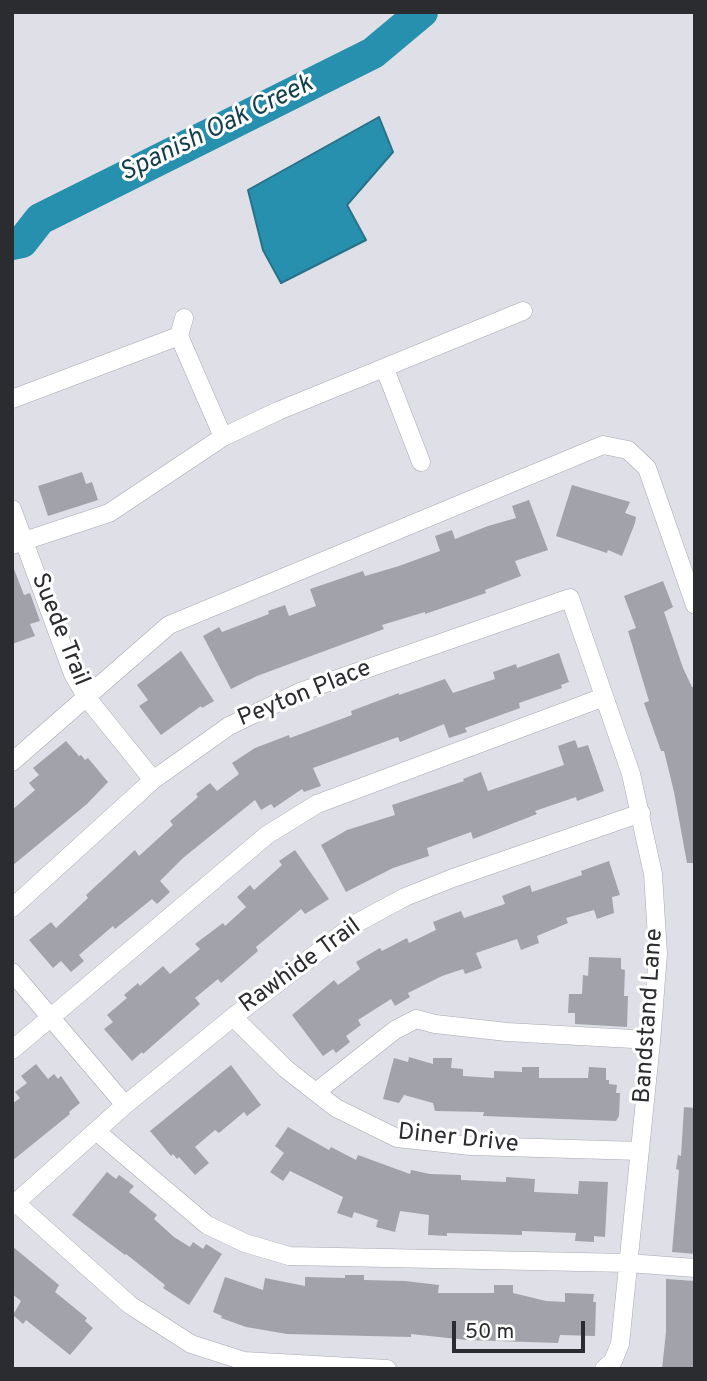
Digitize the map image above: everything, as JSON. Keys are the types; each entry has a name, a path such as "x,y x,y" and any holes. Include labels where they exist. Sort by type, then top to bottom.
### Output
{"street":[{"path":"18,543 109,513 223,437 278,411 523,310"},
{"path":"184,318 179,336 223,437"},
{"path":"12,399 179,336"},
{"path":"385,369 421,462"},
{"path":"12,762 169,625 603,445 628,450 647,468 695,606"},
{"name":"Suede Trail","path":"12,509 18,543 73,674 87,698 153,780"},
{"name":"Bandstand Lane","path":"569,598 632,774 653,874 658,954 620,1344 609,1365"},
{"name":"Peyton Place","path":"12,908 153,780 229,726 300,692 569,598"},
{"path":"12,1050 267,835 317,804 604,697"},
{"name":"Rawhide Trail","path":"14,1205 125,1105 233,1017 355,924 405,897 453,878 641,813"},
{"path":"12,972 125,1105"},
{"name":"Diner Drive","path":"233,1017 286,1069 336,1108 397,1138 471,1146 640,1151"},
{"path":"316,1092 395,1030 416,1019 435,1024 507,1032 651,1040"},
{"path":"96,1131 207,1225 245,1243 289,1256 628,1263 695,1268"},
{"path":"14,1205 130,1305 191,1344 244,1362 387,1369"}],"water":[{"path":"379,117 393,152 347,205 366,240 281,283 263,250 248,190"}],"building":[{"path":"82,472 86,484 92,482 98,500 48,516 38,486"},
{"path":"572,485 630,502 625,513 636,517 622,556 556,536"},
{"path":"529,500 548,550 515,561 521,576 485,590 486,593 425,614 382,625 384,629 257,676 231,689 203,636 219,627 222,632 285,605 289,616 316,606 310,589 363,571 365,576 440,551 435,536 452,530 455,539 516,518 512,506"},
{"path":"12,569 24,595 30,593 40,621 30,624 35,636 12,644"},
{"path":"663,581 673,607 664,612 683,668 692,687 695,686 695,863 687,863 664,751 661,751 644,703 649,701 628,631 636,628 624,596"},
{"path":"181,651 214,701 202,708 201,706 161,735 139,706 148,700 137,685"},
{"path":"559,653 569,682 561,685 562,688 519,703 520,708 465,728 467,732 449,738 444,724 400,742 398,737 313,768 321,786 304,792 302,789 274,808 271,804 261,810 255,800 183,858 160,881 170,892 157,904 152,899 115,929 113,926 79,955 84,961 71,972 61,961 53,968 29,940 51,922 56,928 88,898 86,895 135,850 139,856 173,825 170,821 198,797 196,794 210,783 217,791 239,774 232,763 255,748 352,715 351,711 399,693 445,679 453,693 495,679 493,672 516,664 517,668"},
{"path":"575,740 578,748 588,745 604,791 535,811 537,814 473,839 471,832 427,848 429,856 393,868 346,892 321,845 347,830 395,815 392,805 464,781 463,779 481,772 488,791 564,765 558,746"},
{"path":"66,741 79,756 85,760 88,758 108,782 87,804 12,866 12,810 35,790 29,783 39,775 33,768"},
{"path":"295,850 329,899 305,914 301,909 256,947 258,951 221,983 218,979 195,998 200,1004 132,1061 104,1029 113,1022 107,1015 127,998 124,995 138,983 140,986 163,966 170,974 200,949 195,944 223,923 225,926 246,907 237,897 250,885 254,890 282,865 279,861"},
{"path":"609,861 620,895 612,897 614,913 597,919 594,910 566,918 568,923 537,936 539,943 521,950 517,939 476,953 482,968 465,974 463,969 442,976 408,993 410,997 395,1006 391,999 358,1020 361,1025 346,1036 350,1042 336,1053 333,1049 323,1056 292,1015 334,980 338,985 360,969 356,962 380,948 382,951 407,938 409,943 436,930 433,922 461,911 464,918 505,904 502,896 530,885 532,892 582,875 581,871"},
{"path":"589,957 621,958 621,969 625,970 624,996 628,996 627,1027 575,1024 575,1013 568,1013 569,994 582,994 583,975 588,976"},
{"path":"409,1057 433,1064 433,1058 452,1058 451,1068 463,1069 463,1076 494,1078 494,1071 522,1072 522,1067 539,1067 539,1078 588,1078 589,1067 606,1068 606,1080 609,1080 609,1084 617,1085 616,1093 620,1093 619,1116 616,1121 483,1116 484,1112 435,1111 433,1103 404,1095 399,1103 383,1099 394,1058 408,1062"},
{"path":"36,1064 48,1079 54,1074 58,1079 61,1076 80,1103 12,1161 12,1104 20,1098 15,1092 27,1083 21,1076"},
{"path":"231,1065 261,1105 247,1116 244,1112 219,1133 215,1130 195,1147 209,1163 195,1175 179,1157 177,1159 173,1154 171,1156 150,1131"},
{"path":"684,1107 695,1108 695,1254 672,1252 679,1170 676,1169 678,1155 681,1156"},
{"path":"288,1127 329,1150 331,1147 356,1160 358,1155 410,1174 411,1170 461,1175 461,1180 506,1182 506,1177 535,1179 534,1192 578,1194 579,1181 608,1182 605,1237 594,1236 594,1242 575,1241 576,1233 522,1231 522,1235 428,1235 429,1215 400,1211 395,1232 376,1227 378,1220 354,1212 352,1218 337,1213 343,1197 290,1171 283,1181 270,1172 284,1153 275,1146"},
{"path":"107,1172 116,1179 119,1175 134,1186 129,1192 157,1215 154,1219 174,1237 190,1247 193,1242 203,1249 206,1244 222,1254 189,1305 163,1288 165,1285 72,1215"},
{"path":"12,1246 59,1285 55,1292 87,1318 85,1321 93,1328 70,1355 26,1320 23,1324 13,1315 21,1301 12,1294"},
{"path":"345,1275 364,1275 364,1280 439,1285 438,1293 494,1293 494,1285 513,1285 513,1293 546,1301 565,1302 565,1293 594,1294 595,1336 560,1335 558,1343 467,1340 411,1334 411,1337 287,1334 246,1327 221,1318 222,1316 213,1312 225,1277 263,1290 265,1278 305,1286 305,1277 345,1278"},
{"path":"666,1279 695,1281 695,1369 662,1369 666,1332"}],"waterway":[{"name":"Spanish Oak Creek","path":"12,244 22,242 40,219 373,53 422,12"}]}
